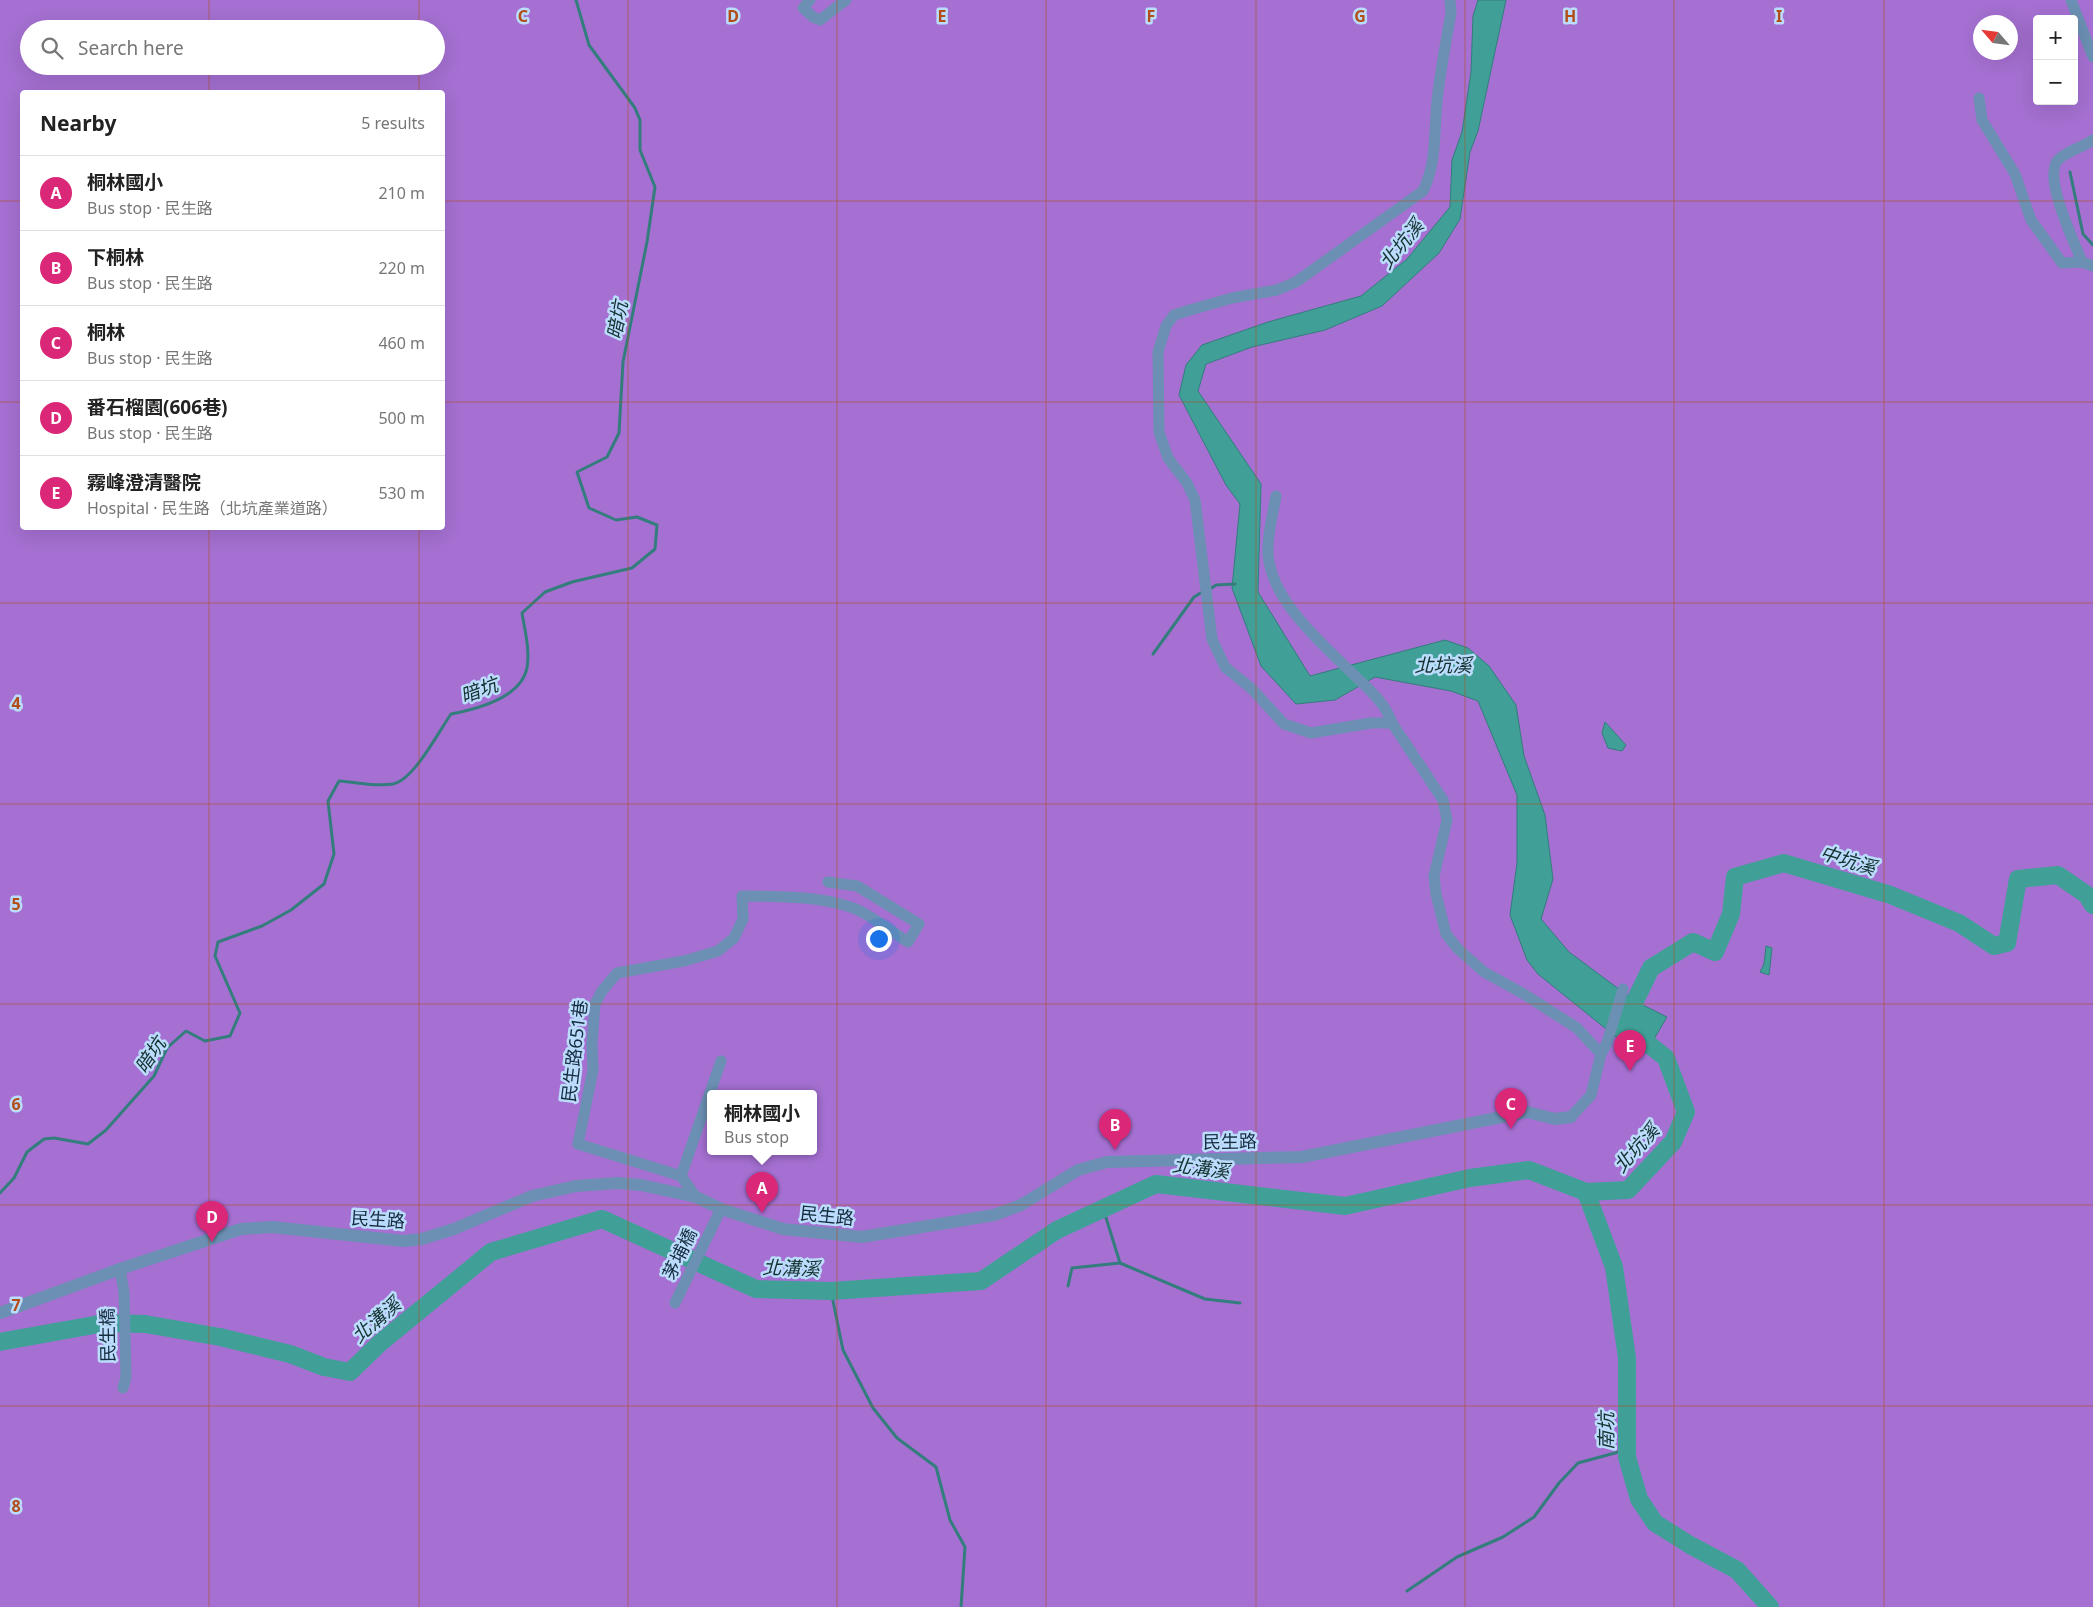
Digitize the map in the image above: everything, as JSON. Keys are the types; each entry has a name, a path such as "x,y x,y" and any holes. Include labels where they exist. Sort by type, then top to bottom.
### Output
{"street":[{"path":"810,0 803,8 813,17 820,20 846,0"},
{"path":"1392,723 1371,724 1311,733 1284,724 1252,689 1225,667 1212,639 1196,500 1168,458 1159,432 1158,352 1166,326 1174,316 1232,298 1277,290 1296,282 1422,191 1430,177 1433,160 1437,99 1451,14 1450,0"},
{"path":"2070,0 2093,57"},
{"path":"1979,98 1982,120 2015,174 2031,220 2062,263 2088,264 2056,197 2055,165 2059,159 2093,140"},
{"path":"1276,496 1268,552 1271,576 1291,609 1333,655 1386,706 1392,723 1443,800 1447,820 1434,876 1436,894 1446,934 1458,950 1484,972 1522,993 1577,1028 1601,1054"},
{"name":"民生路651巷","path":"682,1176 578,1144 593,1070 592,1044 595,1004 602,991 617,972 684,961 718,951 734,938 743,920 742,896 777,896 832,903 860,912 908,942 919,924 857,886 828,882"},
{"path":"1571,1117 1591,1095 1601,1054 1607,1043 1623,989"},
{"path":"712,1090 722,1061"},
{"path":"696,1197 682,1176 707,1104"},
{"name":"民生路","path":"0,1313 120,1268 241,1229 256,1227 404,1241 422,1239 454,1229 532,1196 576,1186 641,1185 696,1197 722,1209 783,1229 862,1237 994,1215 1021,1204 1078,1170 1107,1162 1302,1157 1527,1112 1555,1119 1571,1117"},
{"name":"茅埔橋","path":"677,1299 722,1209"},
{"name":"民生橋","path":"120,1268 124,1292 125,1383"}],"shaded area":[{"path":"0,0 2093,0 2093,1607 0,1607"}],"water":[{"name":"北坑溪","path":"1478,0 1506,0 1478,131 1470,152 1460,219 1439,253 1382,306 1325,330 1252,347 1206,364 1198,391 1261,484 1258,592 1310,676 1445,640 1468,648 1489,666 1516,705 1524,756 1545,815 1553,879 1541,919 1569,952 1635,1001 1667,1017 1651,1044 1621,1041 1538,974 1527,960 1510,915 1517,863 1517,795 1478,701 1451,691 1375,677 1335,700 1296,704 1261,666 1232,588 1240,504 1226,485 1179,395 1186,365 1202,345 1268,322 1361,296 1407,259 1450,207 1452,160 1462,132 1471,72 1473,16"},
{"path":"1605,722 1626,745 1622,751 1608,748 1602,733"},
{"path":"1766,946 1772,948 1769,975 1760,972 1764,964"}],"waterway":[{"name":"暗坑","path":"0,1193 14,1178 27,1152 44,1139 54,1138 88,1144 106,1130 154,1076 167,1048 186,1031 205,1041 230,1036 240,1013 215,956 218,942 262,926 291,910 324,884 334,854 328,801 339,781 380,785 401,781 417,765 451,714 473,709 496,700 516,687 523,678 527,668 528,654 522,613 545,592 572,582 632,568 655,549 657,525 637,517 616,520 589,508 577,472 607,457 619,433 623,362 647,242 655,187 640,150 640,120 635,108 589,45 576,0"},
{"path":"2070,172 2083,234 2093,245"},
{"path":"1210,589 1216,585 1235,584"},
{"path":"1153,654 1194,597 1204,591"},
{"name":"中坑溪","path":"1633,1025 1635,1001 1651,968 1693,942 1715,952 1731,914 1735,877 1784,863 1888,894 1959,923 1994,946 2007,943 2018,879 2058,875 2087,895 2093,905"},
{"name":"北溝溪","path":"0,1342 105,1323 145,1324 220,1337 290,1354 324,1367 350,1372 380,1343 491,1252 602,1219 756,1289 831,1291 981,1281 1057,1230 1156,1184 1345,1206 1470,1178 1529,1170 1586,1192 1628,1190 1673,1142 1686,1112 1666,1058 1631,1030"},
{"name":"南坑","path":"1586,1192 1614,1267 1627,1358 1627,1457 1639,1499 1655,1523 1690,1545 1737,1570 1770,1607"},
{"path":"1103,1208 1120,1263 1205,1299 1240,1303"},
{"path":"1068,1286 1072,1268 1120,1263"},
{"path":"831,1291 843,1350 873,1408 897,1438 936,1467 950,1520 965,1547 961,1607"},
{"path":"1407,1591 1457,1557 1503,1537 1534,1517 1559,1483 1578,1463 1626,1450"}],"place":[{"name":"霧峰澄清醫院","path":"1630,1071"},
{"name":"桐林","path":"1511,1129"},
{"name":"下桐林","path":"1115,1150"},
{"name":"桐林國小","path":"762,1213"},
{"name":"番石榴園(606巷)","path":"212,1242"}]}
